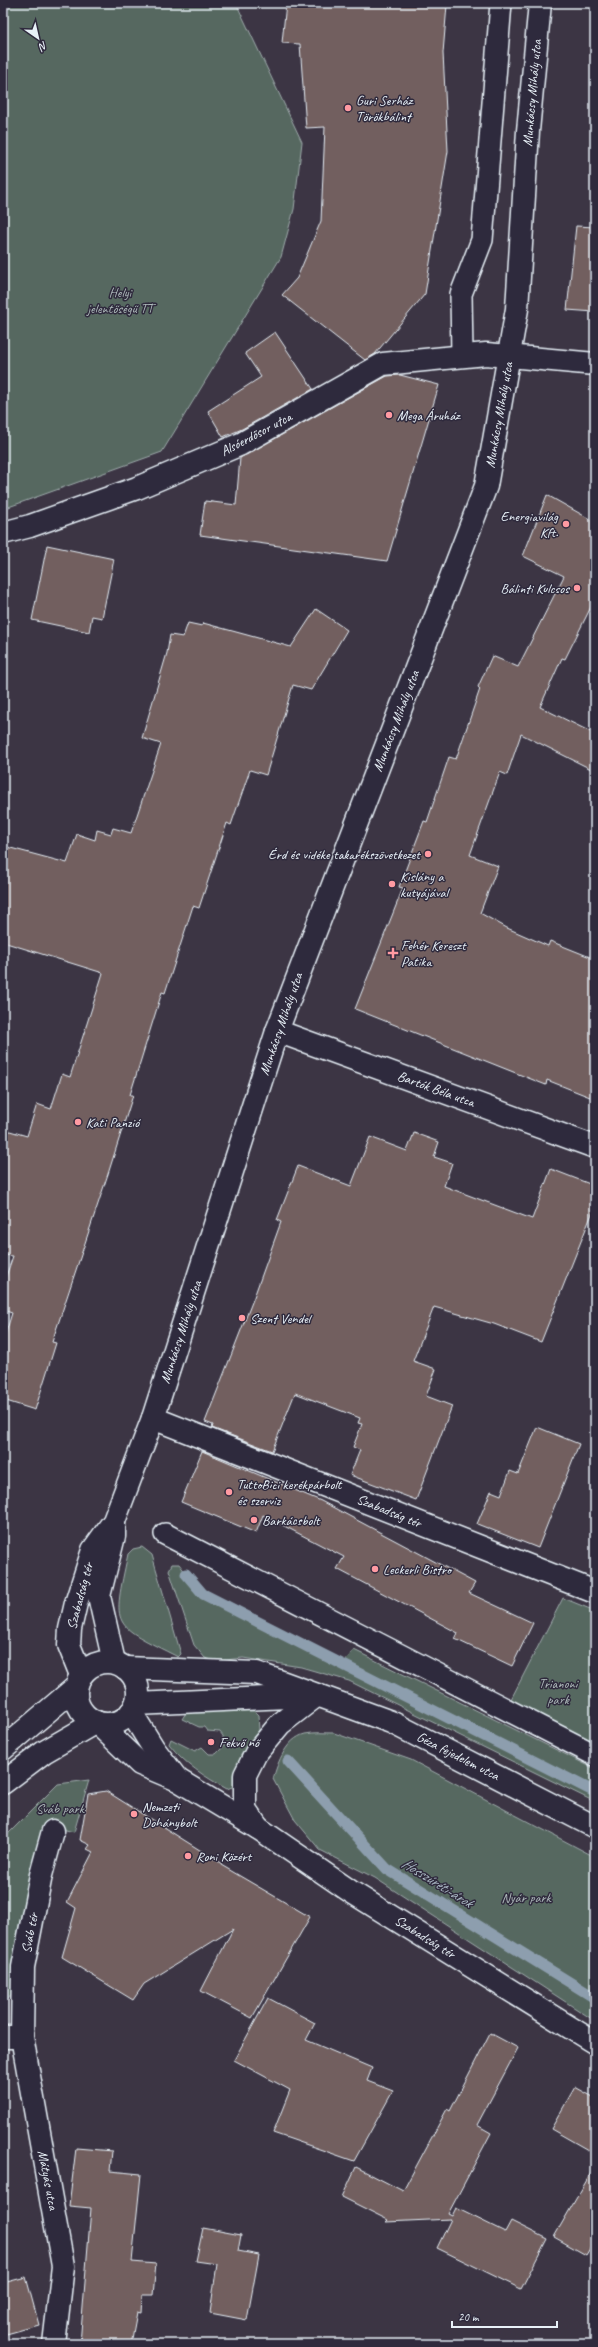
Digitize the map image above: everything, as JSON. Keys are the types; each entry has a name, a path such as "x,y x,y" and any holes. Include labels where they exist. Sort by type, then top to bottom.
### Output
{"street":[{"name":"Munkácsy Mihály utca","path":"153,1418 277,1031 486,486 517,309 528,131 540,3"},
{"name":"Alsóerdősor utca","path":"3,533 137,488 241,444 383,364 462,355 510,355 594,364"},
{"name":"Bartók Béla utca","path":"277,1031 595,1147"},
{"name":"Szabadság tér","path":"595,1592 153,1418 114,1522 93,1550 76,1603 70,1629 69,1645 79,1681 76,1698 80,1709 86,1716 96,1722 140,1764 178,1780 258,1828 350,1891 595,2043"},
{"name":"Szabadság tér","path":"114,1522 114,1536 99,1596 120,1665 134,1678 138,1691 133,1708 154,1749 178,1780"},
{"path":"3,1749 96,1664 120,1665"},
{"name":"Géza fejedelem utca","path":"120,1665 257,1673 316,1696 391,1722 595,1827"},
{"name":"Szabadság tér","path":"258,1828 245,1809 245,1775 256,1753 280,1724 316,1696"},
{"name":"Géza fejedelem utca","path":"133,1708 316,1696"},
{"path":"3,1783 44,1752 96,1722 117,1722 133,1708"},
{"name":"Sváb tér","path":"13,2037 23,1967 41,1875 53,1831"},
{"name":"Mátyás utca","path":"13,2037 63,2266 54,2344"}],"lane":[{"path":"462,355 461,294 482,240 501,3"},
{"path":"165,1534 595,1754"}],"green space":[{"name":"Helyi jelentőségű TT","path":"3,3 236,3 302,142 294,209 281,257 162,452 3,509"},
{"path":"142,1547 152,1555 181,1654 178,1657 140,1637 129,1629 122,1621 119,1611 120,1597 128,1554 133,1549"},
{"path":"172,1564 179,1564 196,1586 345,1661 354,1650 595,1769 595,1802 349,1681 301,1667 243,1658 216,1661 205,1658 194,1645 169,1570"},
{"name":"Trianoni park","path":"563,1598 595,1611 595,1752 507,1707"},
{"path":"239,1710 254,1711 258,1715 259,1730 241,1755 237,1785 227,1789 196,1770 169,1744 171,1739 195,1751 202,1747 209,1754 216,1754 224,1746 223,1736 220,1732 207,1731 204,1727 199,1727 182,1719 186,1713"},
{"name":"Nyár park","path":"334,1733 411,1760 595,1857 595,2021 375,1878 320,1850 295,1820 273,1779 277,1766 284,1752 298,1737 305,1734"},
{"name":"Sváb park","path":"89,1780 74,1832 46,1825 12,1993 3,2004 3,1839 58,1784"}],"building":[{"path":"286,3 414,3 447,5 443,53 448,151 425,294 375,354 365,360 282,295 297,278 321,221 325,127 306,128 300,44 282,43"},
{"path":"576,226 595,227 595,312 567,310"},
{"path":"275,332 313,389 242,429 223,437 208,411 261,377 245,353"},
{"path":"400,375 439,385 387,561 200,535 205,501 236,505 240,458 387,376"},
{"path":"547,495 595,522 595,599 565,659 562,658 540,707 595,734 595,771 521,734 507,775 500,772 470,855 498,866 480,913 507,928 548,946 550,941 595,959 595,1099 547,1080 546,1085 355,1009 403,888 399,887 424,821 427,822 449,757 456,759 480,689 478,687 492,656 518,667 564,576 523,556"},
{"path":"47,545 114,559 102,618 92,616 89,632 32,620"},
{"path":"316,609 347,630 311,690 293,685 266,775 250,770 231,825 227,823 199,908 193,906 165,993 162,992 130,1095 133,1095 52,1342 56,1343 35,1410 3,1400 3,1342 12,1313 3,1310 3,1285 13,1256 3,1255 3,1129 27,1136 37,1104 51,1109 62,1074 70,1077 103,973 3,942 3,846 67,863 77,834 95,840 97,830 111,834 113,828 131,833 161,744 142,738 167,653 170,635 183,637 188,623 202,626 203,623 291,647"},
{"path":"414,1133 439,1142 434,1157 452,1163 444,1186 532,1219 551,1169 595,1186 595,1206 541,1342 494,1324 434,1307 413,1361 436,1369 426,1396 452,1406 416,1500 350,1475 360,1450 353,1447 362,1424 358,1423 360,1418 295,1393 272,1451 212,1428 213,1425 205,1422 254,1297 281,1222 277,1220 298,1166 351,1186 370,1137 407,1151"},
{"path":"537,1427 579,1444 538,1548 477,1524 491,1491 501,1495 510,1471 518,1474"},
{"path":"202,1451 321,1501 475,1583 469,1593 533,1623 512,1666 455,1639 458,1633 337,1569 344,1557 263,1515 256,1533 181,1502"},
{"path":"106,1791 222,1864 221,1865 310,1917 252,2018 201,1991 233,1929 144,1984 133,2000 62,1957 76,1908 67,1902 93,1852 87,1849 90,1845 80,1840 88,1794"},
{"path":"268,1998 315,2023 306,2040 372,2068 367,2081 393,2091 354,2161 273,2133 290,2090 234,2060"},
{"path":"490,2033 518,2048 477,2125 491,2133 448,2214 452,2216 456,2208 505,2232 511,2221 547,2239 521,2289 437,2248 451,2219 386,2222 388,2220 342,2197 356,2167 403,2191 447,2109 450,2111"},
{"path":"575,2087 595,2098 595,2154 551,2129"},
{"path":"76,2148 112,2151 110,2171 141,2174 132,2262 156,2264 153,2295 142,2295 141,2313 137,2312 131,2344 80,2344 91,2208 69,2206"},
{"path":"595,2166 595,2240 586,2255 554,2237"},
{"path":"203,2228 241,2235 238,2251 259,2255 247,2320 210,2313 217,2264 196,2261"},
{"path":"26,2277 39,2325 3,2335 3,2283"}],"waterway":[{"path":"186,1574 203,1594 595,1792"},
{"name":"Hosszúréti-árok","path":"288,1761 387,1869 595,1998"}],"place":[{"name":"Guri Serház Törökbálint","path":"348,108"},
{"name":"Mega Áruház","path":"389,415"},
{"name":"Energiavilág Kft.","path":"566,524"},
{"name":"Bálinti Kulcsos","path":"577,588"},
{"name":"Érd és vidéke takarékszövetkezet","path":"428,854"},
{"name":"Kislány a kutyájával","path":"392,884"},
{"name":"Fehér Kereszt Patika","path":"393,953"},
{"name":"Kati Panzió","path":"78,1122"},
{"name":"Szent Vendel","path":"242,1318"},
{"name":"TuttoBici kerékpárbolt és szerviz","path":"229,1492"},
{"name":"Barkácsbolt","path":"254,1520"},
{"name":"Leckerli Bistro","path":"375,1569"},
{"name":"Fekvő nő","path":"211,1742"},
{"name":"Nemzeti Dohánybolt","path":"134,1814"},
{"name":"Roni Közért","path":"188,1856"}]}
